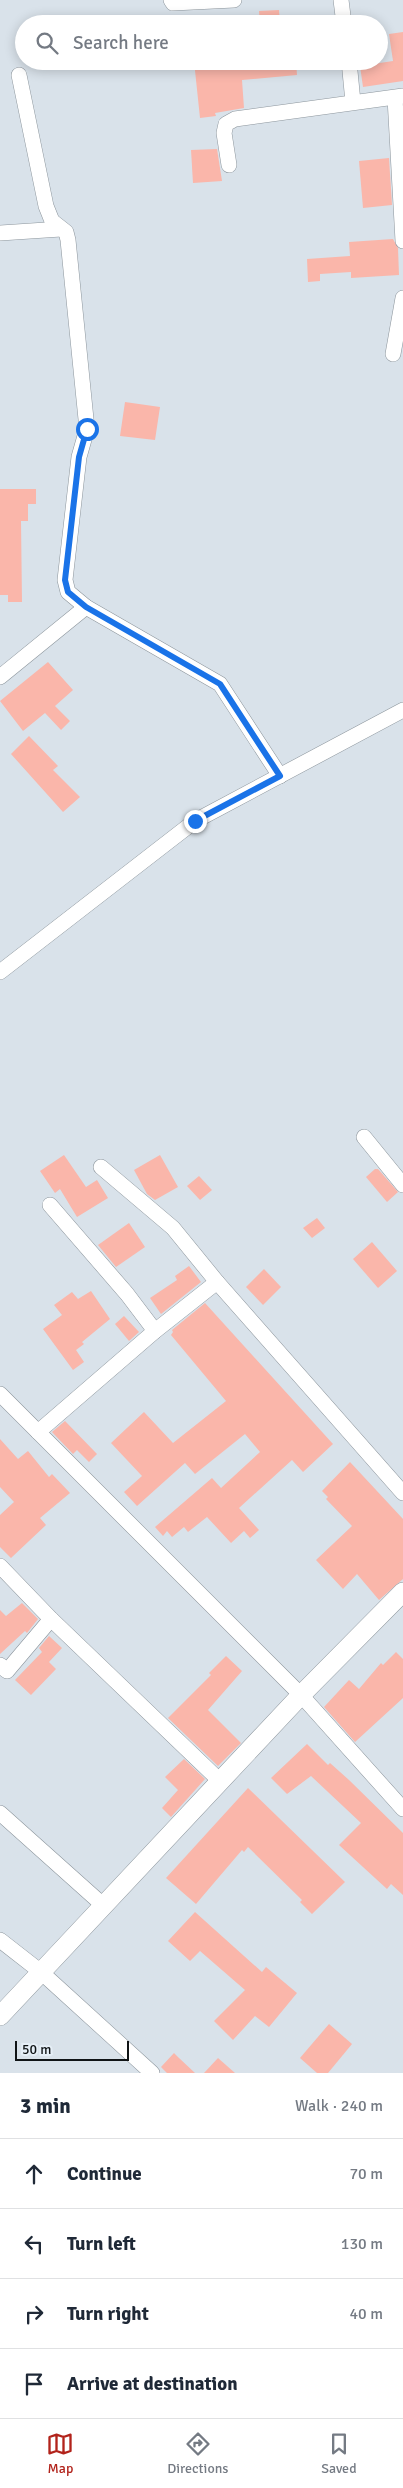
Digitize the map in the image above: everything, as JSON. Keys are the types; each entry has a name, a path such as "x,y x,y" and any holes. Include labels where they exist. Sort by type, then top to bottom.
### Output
{"street":[{"path":"171,0 173,3 234,0"},
{"path":"341,0 343,15"},
{"path":"349,70 353,102"},
{"path":"19,76 46,206 52,221 66,232 68,240 87,429 79,457 65,580 68,592 86,607 220,684 280,776"},
{"path":"228,165 224,134 226,124 235,119 399,97 403,241"},
{"path":"0,233 61,229"},
{"path":"393,354 403,298"},
{"path":"0,677 86,607"},
{"path":"0,972 195,821 403,710"},
{"path":"364,1137 403,1185"},
{"path":"101,1167 173,1228 217,1282 403,1493"},
{"path":"50,1205 127,1294 155,1331"},
{"path":"38,1432 155,1331 217,1282"},
{"path":"0,1394 301,1695 403,1809"},
{"path":"0,1566 51,1619 220,1781"},
{"path":"0,2016 301,1695 403,1592"},
{"path":"0,1665 7,1672 51,1619"},
{"path":"0,1813 104,1906"},
{"path":"0,1940 41,1972 152,2073"}],"building":[{"path":"279,10 279,15 259,15 259,11"},
{"path":"403,32 403,81 363,87 361,70 388,70 388,62 393,61 389,34"},
{"path":"195,70 297,70 297,75 242,80 244,108 215,113 216,116 200,118"},
{"path":"217,149 222,181 193,183 191,150"},
{"path":"389,158 392,205 363,208 359,161"},
{"path":"393,239 398,248 399,275 351,278 351,272 320,274 320,281 308,282 307,259 350,256 349,242"},
{"path":"125,402 160,407 155,440 120,436"},
{"path":"0,489 36,489 36,504 28,504 28,521 21,521 22,602 8,602 8,595 0,595"},
{"path":"48,662 73,690 55,706 70,721 61,730 45,713 23,731 0,701"},
{"path":"29,736 58,766 53,770 80,797 63,812 11,754"},
{"path":"64,1155 86,1187 97,1180 108,1198 77,1217 60,1189 55,1193 40,1171"},
{"path":"160,1155 178,1187 155,1200 147,1194 134,1170"},
{"path":"375,1169 378,1169 398,1192 387,1202 366,1177"},
{"path":"199,1176 212,1190 200,1200 187,1186"},
{"path":"317,1218 325,1228 312,1238 303,1228"},
{"path":"129,1223 145,1247 116,1267 98,1245"},
{"path":"372,1242 397,1271 378,1288 353,1259"},
{"path":"189,1266 201,1282 161,1314 150,1298 177,1280 175,1276"},
{"path":"264,1269 281,1287 263,1305 246,1287"},
{"path":"91,1291 110,1319 82,1342 84,1344 76,1350 84,1362 73,1370 43,1329 62,1315 54,1305 72,1292 78,1299"},
{"path":"205,1303 333,1444 303,1472 292,1460 239,1508 259,1530 250,1538 244,1531 231,1543 207,1517 188,1532 184,1527 172,1537 167,1531 163,1536 155,1527 212,1478 221,1488 260,1452 245,1434 195,1474 185,1463 137,1506 124,1492 142,1476 111,1443 144,1412 173,1443 226,1401 171,1335 172,1330"},
{"path":"124,1316 139,1332 129,1341 115,1324"},
{"path":"65,1421 97,1454 89,1462 77,1450 73,1454 52,1432"},
{"path":"0,1439 18,1459 28,1451 49,1477 52,1474 70,1493 40,1518 46,1525 11,1558 0,1547 0,1515 14,1502 0,1487"},
{"path":"350,1462 403,1519 403,1579 379,1600 357,1574 343,1589 316,1560 352,1526 326,1499 328,1497 322,1491"},
{"path":"22,1603 38,1619 27,1633 25,1631 0,1654 0,1610 6,1616"},
{"path":"49,1636 62,1648 49,1662 56,1669 31,1695 15,1680 42,1652 39,1648"},
{"path":"396,1652 403,1659 403,1698 355,1742 324,1707 349,1680 359,1689 381,1663 383,1665"},
{"path":"226,1656 242,1671 208,1710 241,1743 218,1766 168,1718 211,1675 209,1673"},
{"path":"307,1744 328,1765 330,1763 349,1780 403,1833 403,1895 391,1884 387,1889 339,1845 361,1823 311,1776 287,1794 271,1778"},
{"path":"184,1759 205,1779 171,1817 162,1808 178,1790 165,1777"},
{"path":"248,1788 345,1882 312,1914 300,1902 302,1900 248,1847 244,1852 242,1850 196,1904 166,1878"},
{"path":"195,1912 262,1972 266,1967 297,1993 269,2027 255,2016 233,2040 214,2021 245,1990 200,1951 190,1961 168,1941"},
{"path":"329,2024 352,2044 328,2073 317,2073 300,2058"},
{"path":"174,2053 195,2073 167,2073 161,2067"},
{"path":"218,2058 235,2073 204,2073"}],"route":[{"path":"87,429 79,457 65,580 68,592 86,607 220,684 280,776 195,821"}]}
